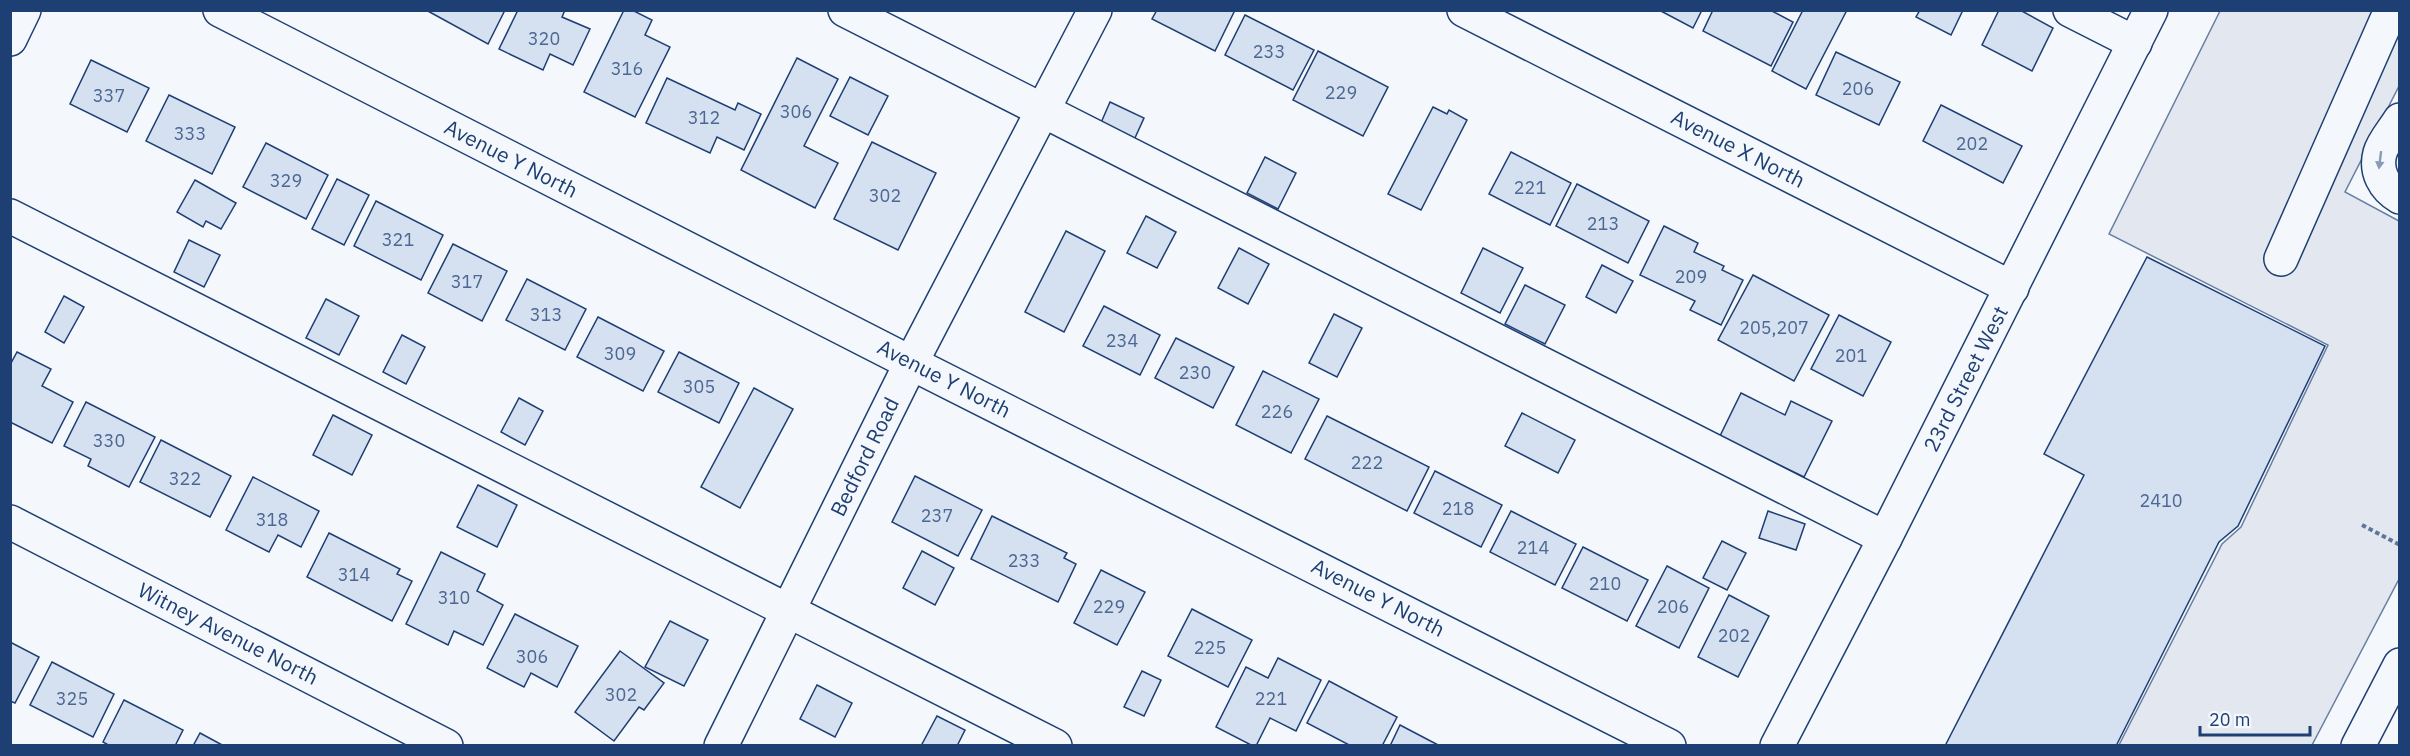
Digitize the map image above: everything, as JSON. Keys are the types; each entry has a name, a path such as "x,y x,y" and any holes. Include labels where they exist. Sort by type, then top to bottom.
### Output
{"street":[{"path":"10,39 24,10"},
{"name":"Avenue Y North","path":"220,10 1669,746"},
{"path":"845,10 1885,538"},
{"name":"Bedford Road","path":"721,746 911,363 1095,10"},
{"name":"Avenue X North","path":"1464,10 2013,288"},
{"path":"2070,10 2135,43"},
{"name":"23rd Street West","path":"1776,746 2013,288 2151,10"},
{"path":"2281,259 2391,10"},
{"path":"2400,120 2380,152 2379,171 2388,190 2400,196"},
{"path":"10,216 1055,746"},
{"name":"Witney Avenue North","path":"10,522 446,746"},
{"path":"2358,746 2400,665"}],"path":[{"path":"2362,525 2400,545"}],"shaded area":[{"path":"2220,11 2399,11 2399,86 2345,192 2399,221 2399,579 2312,745 2119,745 2222,544 2241,527 2328,345 2109,234"}],"building":[{"path":"426,10 505,10 488,44"},
{"path":"518,10 565,10 562,17 590,29 573,65 550,54 543,70 499,49"},
{"path":"624,10 632,10 652,20 645,35 670,47 635,117 584,92"},
{"path":"1157,10 1235,10 1215,51 1152,19"},
{"path":"1659,10 1702,10 1693,28"},
{"path":"1713,10 1770,10 1793,22 1771,66 1703,31"},
{"path":"1803,10 1847,10 1806,89 1772,71"},
{"path":"1920,10 1963,10 1951,35 1916,17"},
{"path":"1999,10 2020,10 2053,28 2032,71 1982,45"},
{"path":"1245,15 1314,50 1293,90 1225,55"},
{"path":"1318,51 1388,87 1363,136 1293,100"},
{"path":"1836,52 1900,82 1879,125 1816,95"},
{"path":"797,58 838,79 804,146 838,163 815,208 741,170"},
{"path":"91,60 149,88 127,132 70,104"},
{"path":"850,77 888,96 868,135 830,116"},
{"path":"667,78 735,110 738,103 761,114 744,150 717,137 710,153 646,123"},
{"path":"169,95 235,127 212,174 146,141"},
{"path":"1110,102 1144,118 1134,140 1100,125"},
{"path":"1941,105 2022,146 2003,183 1923,141"},
{"path":"1433,107 1447,114 1449,110 1467,120 1421,210 1388,194"},
{"path":"872,142 936,173 898,250 834,219"},
{"path":"266,143 328,175 306,219 243,187"},
{"path":"1511,152 1571,183 1550,225 1489,194"},
{"path":"1265,157 1296,173 1278,209 1247,193"},
{"path":"337,179 369,195 344,245 312,229"},
{"path":"195,180 236,203 221,229 206,221 203,227 177,212"},
{"path":"1577,184 1649,221 1628,263 1556,226"},
{"path":"376,201 443,235 421,280 354,246"},
{"path":"1146,216 1176,232 1157,268 1127,253"},
{"path":"1664,226 1698,243 1694,252 1724,266 1722,270 1743,280 1721,325 1690,310 1695,301 1640,275"},
{"path":"1066,231 1105,251 1064,332 1025,312"},
{"path":"189,240 220,255 204,287 174,272"},
{"path":"453,244 507,271 482,321 428,293"},
{"path":"1239,248 1269,264 1248,304 1218,288"},
{"path":"1483,248 1523,268 1500,313 1461,293"},
{"path":"2147,257 2325,346 2238,526 2219,542 2116,746 1945,746 2084,475 2044,454"},
{"path":"1602,265 1633,281 1616,313 1586,297"},
{"path":"1753,275 1829,315 1794,381 1718,340"},
{"path":"527,279 586,309 565,350 506,320"},
{"path":"1525,285 1565,305 1545,344 1505,324"},
{"path":"64,296 84,307 64,343 45,332"},
{"path":"326,299 359,316 339,355 306,338"},
{"path":"1104,306 1160,335 1140,375 1083,346"},
{"path":"1334,314 1362,328 1337,377 1309,363"},
{"path":"1839,315 1891,342 1863,396 1811,369"},
{"path":"598,317 664,351 643,391 577,357"},
{"path":"402,335 425,347 406,384 383,372"},
{"path":"1176,338 1234,367 1213,408 1155,378"},
{"path":"17,352 51,369 42,386 73,402 52,443 10,422 10,365"},
{"path":"679,352 739,383 719,423 658,392"},
{"path":"1263,371 1319,399 1291,453 1236,425"},
{"path":"754,388 793,409 740,508 701,487"},
{"path":"1741,393 1785,415 1791,401 1832,421 1804,477 1720,436"},
{"path":"519,398 543,411 525,445 501,432"},
{"path":"86,402 155,437 129,487 88,466 91,459 64,446"},
{"path":"1522,413 1575,440 1558,473 1505,446"},
{"path":"333,415 372,435 352,475 313,455"},
{"path":"1327,416 1429,467 1407,511 1305,459"},
{"path":"161,440 231,476 210,517 140,482"},
{"path":"1435,471 1502,505 1481,547 1414,513"},
{"path":"915,476 982,510 958,556 892,522"},
{"path":"253,477 319,511 301,547 278,535 269,552 226,530"},
{"path":"478,485 517,505 497,547 457,527"},
{"path":"1511,511 1576,544 1555,585 1490,552"},
{"path":"1768,511 1805,524 1796,550 1759,538"},
{"path":"992,516 1067,553 1064,558 1076,564 1058,602 971,559"},
{"path":"329,533 400,569 397,574 412,581 392,621 307,577"},
{"path":"1722,541 1746,553 1727,590 1703,578"},
{"path":"1583,547 1648,580 1627,621 1562,588"},
{"path":"922,551 954,568 935,605 903,588"},
{"path":"441,552 485,574 477,591 503,605 483,645 454,631 448,645 406,624"},
{"path":"1667,566 1709,588 1679,648 1636,626"},
{"path":"1101,570 1145,592 1117,645 1074,623"},
{"path":"1729,595 1769,616 1738,677 1698,657"},
{"path":"1192,609 1252,640 1228,687 1168,656"},
{"path":"515,614 578,646 557,687 531,673 524,687 487,668"},
{"path":"670,621 708,640 684,686 645,667"},
{"path":"10,642 39,657 15,703 10,701"},
{"path":"620,651 664,683 644,710 639,707 614,741 575,712"},
{"path":"1278,658 1321,680 1296,731 1270,718 1256,746 1253,746 1216,727 1246,667 1268,678"},
{"path":"52,662 114,694 93,737 30,705"},
{"path":"1142,671 1161,680 1144,716 1124,707"},
{"path":"1329,681 1397,717 1382,746 1351,746 1307,723"},
{"path":"817,685 852,703 835,737 800,719"},
{"path":"124,700 183,730 175,746 110,746 103,742"},
{"path":"937,716 965,730 957,746 921,746"},
{"path":"1400,725 1440,746 1390,746"},
{"path":"200,733 224,746 193,746"}]}
